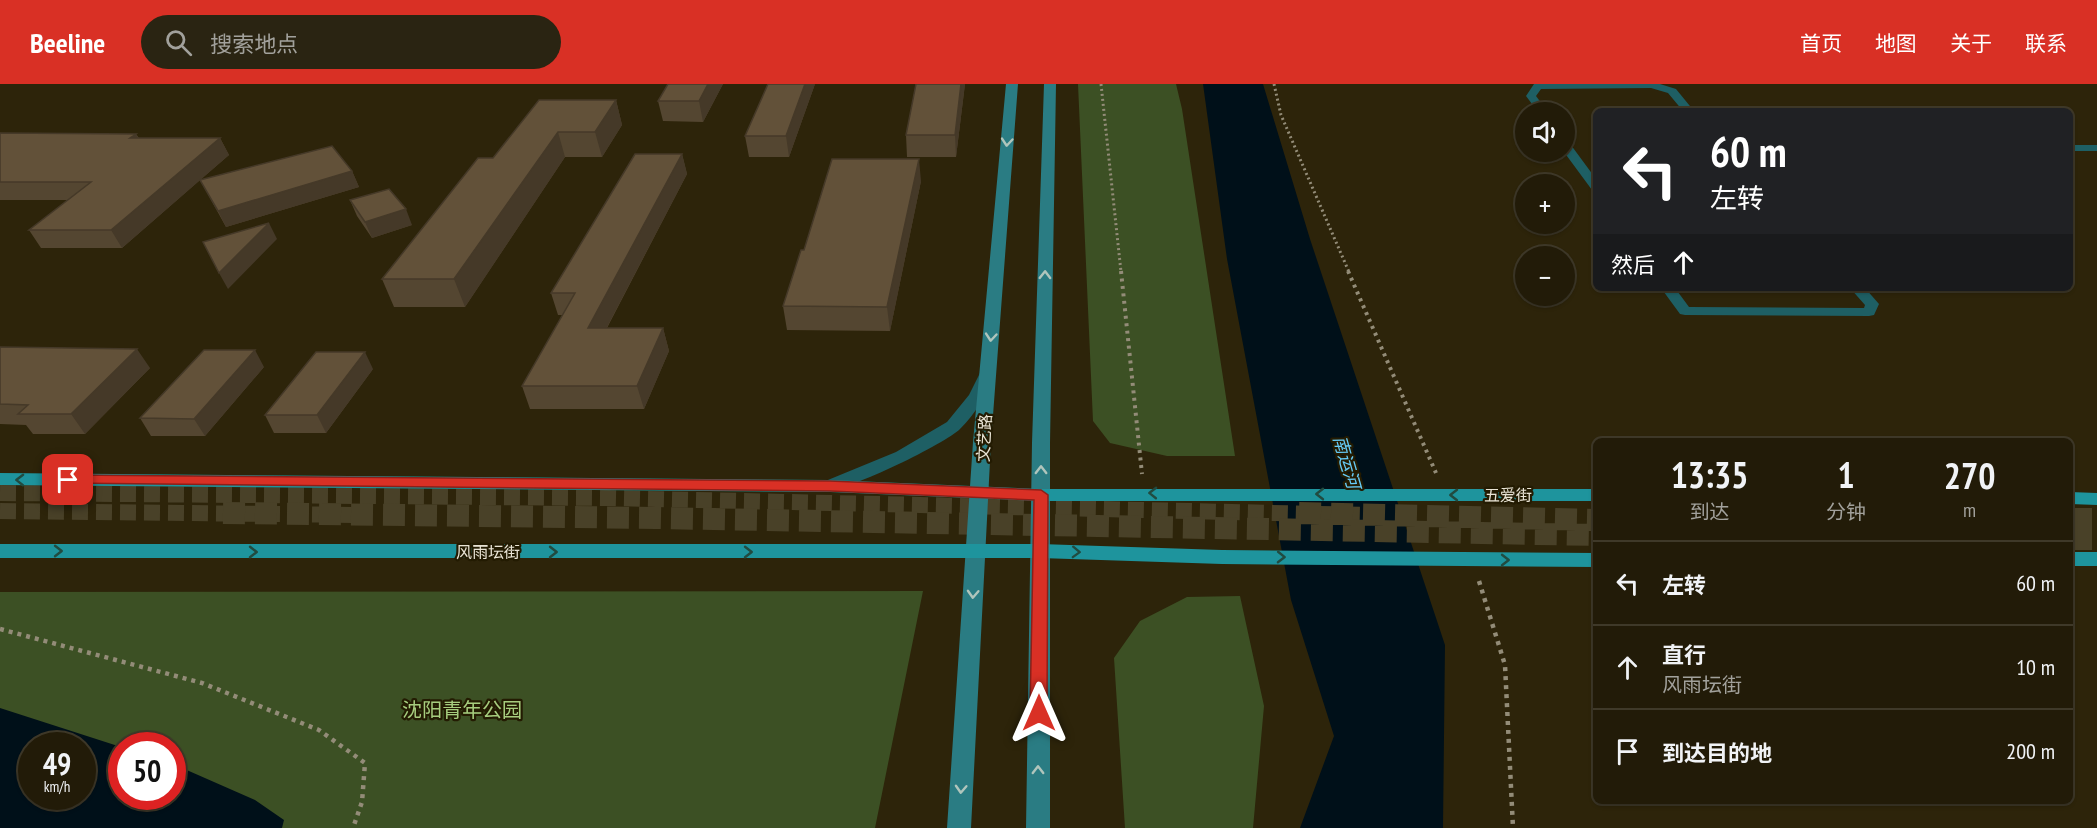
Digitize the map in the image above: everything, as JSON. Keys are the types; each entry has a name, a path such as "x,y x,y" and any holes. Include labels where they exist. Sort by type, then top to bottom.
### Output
{"main road":[{"name":"文艺路","path":"958,828 975,552 1012,84"},
{"path":"1038,828 1040,551 1050,84"},
{"path":"0,480 830,486 981,494"},
{"name":"五爱街","path":"981,494 1593,495"},
{"path":"2073,498 2097,499"},
{"name":"风雨坛街","path":"0,551 1040,551 1222,557 1472,560"},
{"path":"2073,559 2097,559"},
{"path":"1472,560 1593,560"}],"street":[{"path":"830,486 902,456 952,426 977,397 988,374"}],"lane":[{"path":"1536,102 1531,96 1538,86 1652,85 1672,91 1686,108"},
{"path":"2073,148 2097,148"},
{"path":"1575,158 1593,183"},
{"path":"1670,291 1685,311 1869,312 1872,304 1860,291"}],"path":[{"path":"1101,84 1144,493"},
{"path":"1274,84 1281,115 1445,495"},
{"path":"1472,560 1505,665 1514,828"},
{"path":"0,629 202,683 320,730 365,763 362,802 353,828"}],"green space":[{"path":"1078,84 1176,84 1182,109 1235,456 1167,456 1110,443 1093,421"},
{"name":"沈阳青年公园","path":"923,591 875,828 0,828 0,592"},
{"path":"1240,596 1264,706 1253,828 1125,828 1114,658 1140,621 1187,597"}],"water":[{"name":"南运河","path":"1203,84 1263,84 1310,239 1445,645 1443,828 1300,828 1334,736 1291,600 1227,259"},
{"path":"0,708 74,732 18,732 18,810 96,810 96,739 108,743 108,810 186,810 186,770 255,800 284,820 282,828 0,828"}],"building":[{"path":"668,84 708,84 699,101 658,101"},
{"path":"768,84 805,84 786,136 745,136"},
{"path":"916,84 961,84 955,135 906,135"},
{"path":"539,100 616,100 595,132 558,132 454,279 382,279 478,158 493,158"},
{"path":"0,133 136,134 130,138 220,138 111,230 29,230 91,182 0,182"},
{"path":"332,146 352,171 218,211 200,180"},
{"path":"635,154 682,154 588,328 663,328 637,386 522,386 575,293 551,293"},
{"path":"832,159 919,159 887,307 783,306 801,250 804,250"},
{"path":"389,189 406,209 365,222 350,200"},
{"path":"269,223 219,273 203,242"},
{"path":"0,347 137,349 71,414 18,414 28,405 0,404"},
{"path":"204,350 255,350 194,419 140,418"},
{"path":"316,352 365,352 317,415 265,415"}],"tunnel":[{"path":"0,493 609,498 1366,515"},
{"path":"0,511 363,515"},
{"path":"223,513 656,518 1593,535"},
{"path":"1299,513 1593,520"},
{"path":"2073,519 2097,519"},
{"path":"2073,539 2097,539"}],"route":[{"path":"68,480 830,486 1041,495 1039,713"}]}
